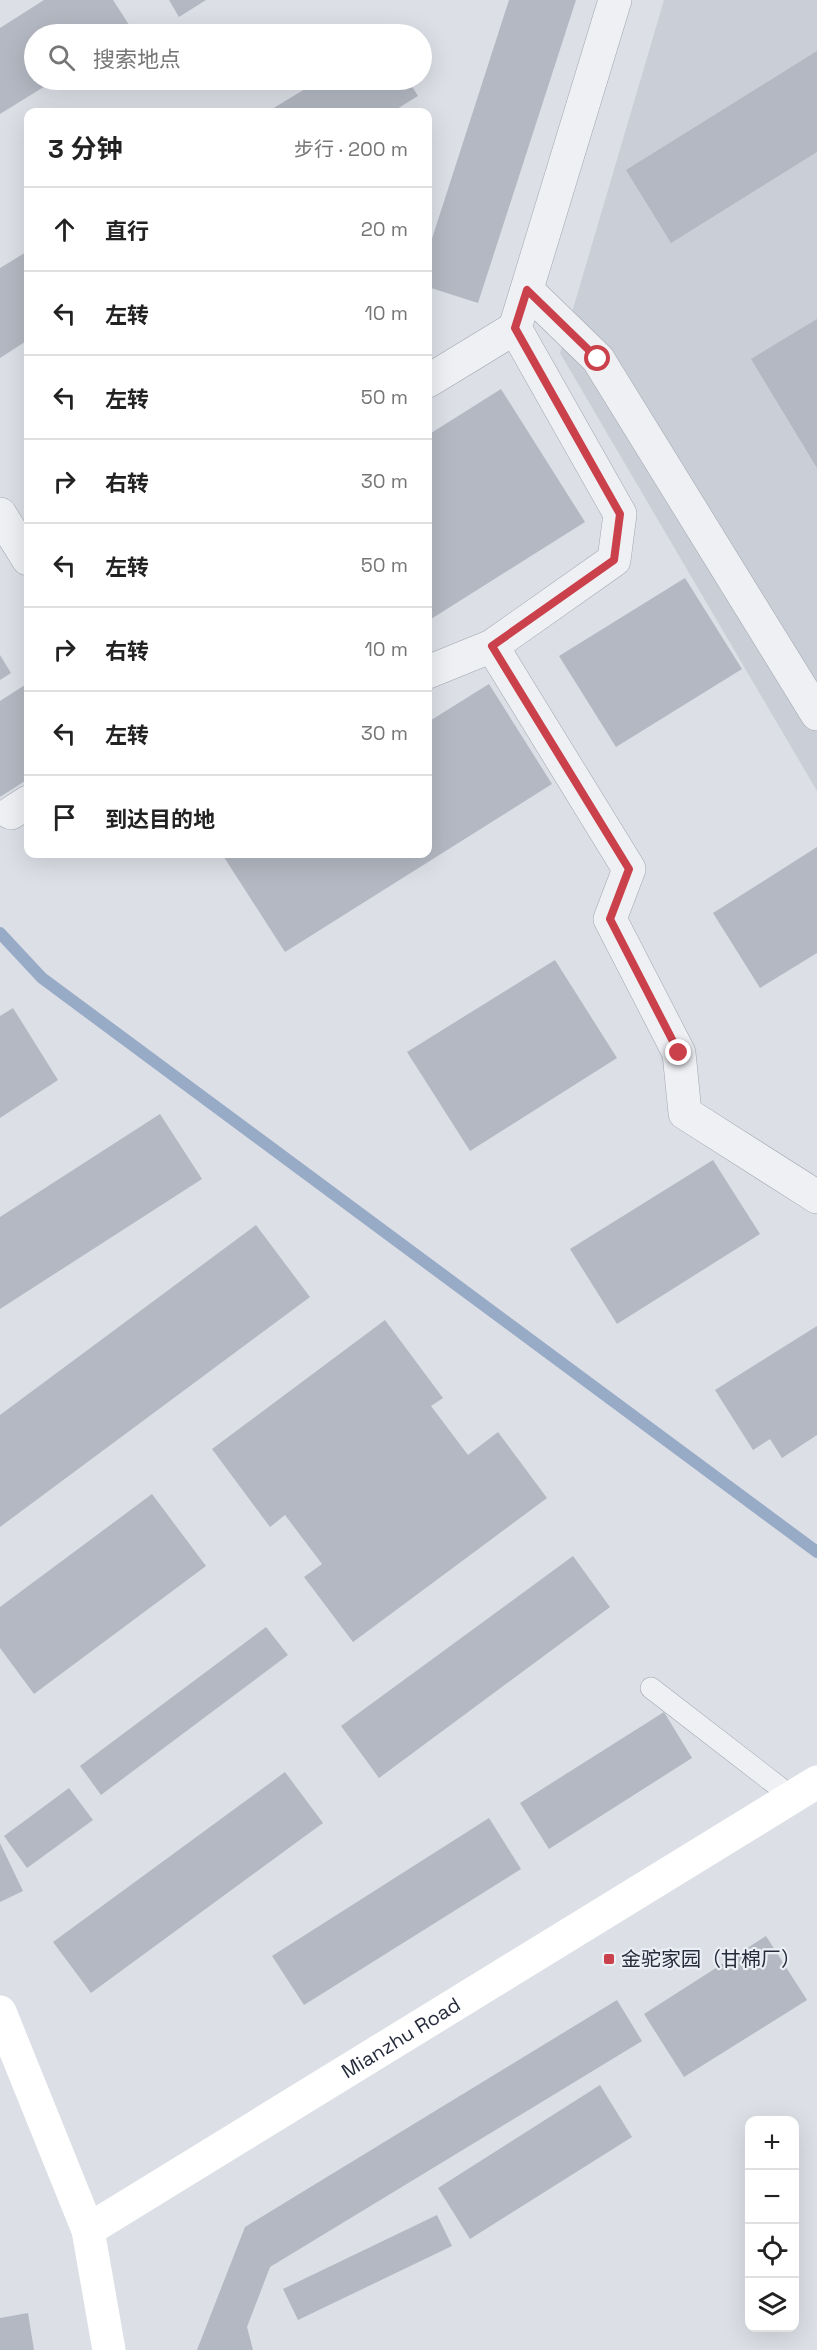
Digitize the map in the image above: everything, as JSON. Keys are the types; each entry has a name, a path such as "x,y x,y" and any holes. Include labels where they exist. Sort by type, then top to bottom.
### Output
{"street":[{"path":"432,379 515,328 615,0"},
{"path":"527,290 598,359 817,714"},
{"path":"432,670 492,646 614,560 620,514 515,328"},
{"path":"0,514 24,553"},
{"path":"492,646 629,869 610,919 679,1053 685,1113 817,1197"},
{"name":"Mianzhu Road","path":"88,2230 804,1790"},
{"path":"0,2012 88,2230 109,2350"}],"lane":[{"path":"651,1688 804,1790"}],"shaded area":[{"path":"664,0 817,0 817,791 560,353"}],"building":[{"path":"44,0 113,0 128,24 24,24 24,90 39,90 0,114 0,28"},
{"path":"169,0 206,0 179,17"},
{"path":"509,0 576,0 478,303 432,288 432,239"},
{"path":"817,51 817,152 671,243 626,170"},
{"path":"303,90 414,90 418,96 398,108 274,108"},
{"path":"24,253 24,343 0,358 0,268"},
{"path":"817,319 817,468 751,359"},
{"path":"501,389 585,522 432,618 432,432"},
{"path":"685,578 742,669 616,747 559,656"},
{"path":"0,655 11,673 0,680"},
{"path":"489,684 552,784 285,952 225,858 432,858 432,720"},
{"path":"24,686 24,782 0,797 0,701"},
{"path":"817,847 817,953 760,988 713,913"},
{"path":"555,960 617,1058 470,1151 407,1052"},
{"path":"13,1008 58,1080 0,1118 0,1016"},
{"path":"160,1114 202,1179 0,1309 0,1217"},
{"path":"713,1160 760,1234 617,1324 570,1249"},
{"path":"256,1225 310,1297 0,1527 0,1415"},
{"path":"385,1320 443,1398 431,1406 468,1455 498,1432 547,1498 353,1642 304,1577 322,1564 285,1515 270,1527 212,1449"},
{"path":"817,1326 817,1435 782,1458 770,1439 753,1450 715,1390"},
{"path":"152,1494 206,1566 34,1694 0,1648 0,1607"},
{"path":"573,1556 610,1607 379,1778 341,1726"},
{"path":"266,1627 288,1655 101,1795 80,1766"},
{"path":"664,1712 692,1758 549,1849 520,1803"},
{"path":"285,1772 323,1823 91,1993 53,1942"},
{"path":"69,1788 93,1820 27,1868 4,1836"},
{"path":"489,1818 521,1869 304,2005 272,1956"},
{"path":"0,1843 23,1891 0,1902"},
{"path":"766,1936 807,2000 684,2077 644,2014"},
{"path":"617,2000 642,2041 270,2267 247,2327 253,2350 197,2350 245,2227"},
{"path":"600,2085 632,2137 470,2239 438,2188"},
{"path":"437,2215 452,2246 298,2320 283,2289"},
{"path":"28,2313 34,2350 0,2350 0,2318"}],"waterway":[{"path":"0,933 42,978 817,1552"}],"place":[{"name":"金驼家园（甘棉厂）","path":"609,1959"}],"route":[{"path":"598,359 527,290 515,328 620,514 614,560 492,646 629,869 610,919 679,1053"}]}
